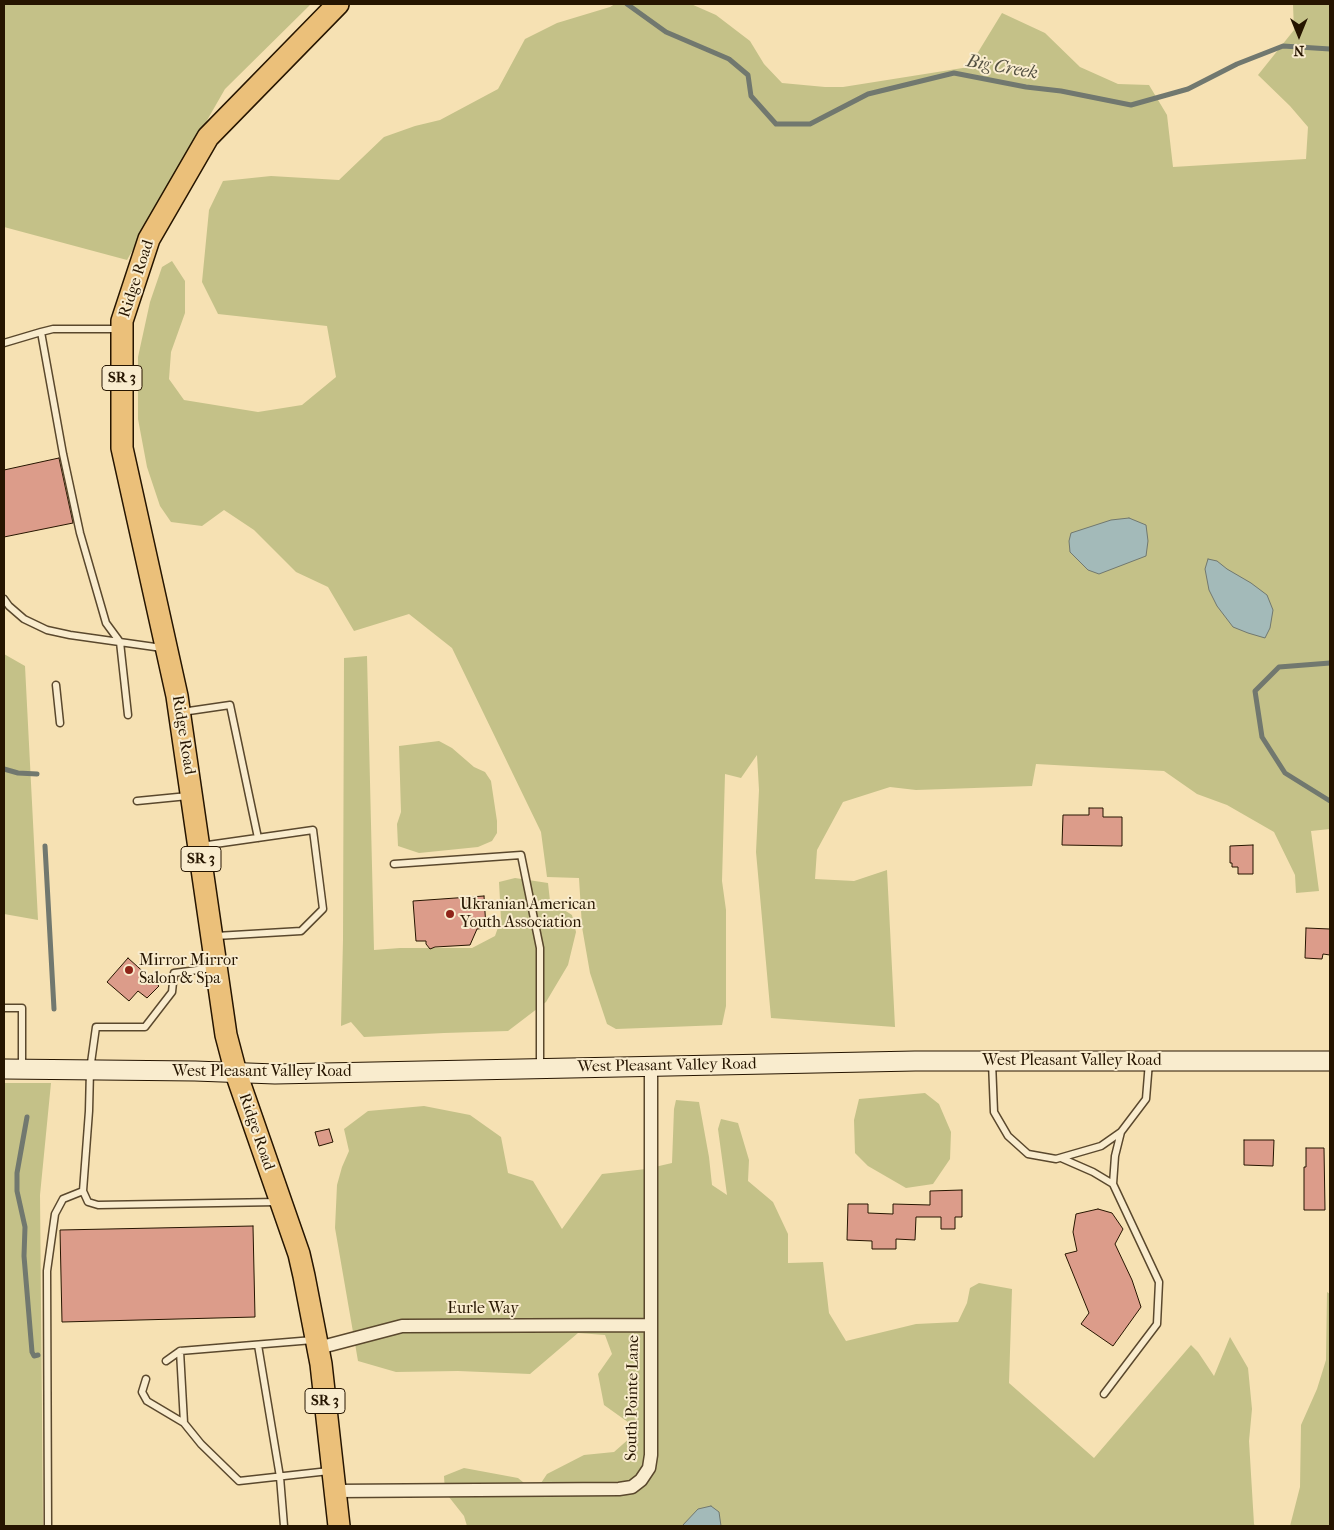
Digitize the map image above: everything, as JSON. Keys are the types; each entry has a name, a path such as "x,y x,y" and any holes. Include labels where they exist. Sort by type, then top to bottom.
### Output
{"main road":[{"name":"Ridge Road","path":"338,4 208,137 149,239 122,321 122,448 180,712 226,1035 236,1073 299,1254 321,1364 339,1526"},
{"name":"West Pleasant Valley Road","path":"13,1069 284,1074 992,1061 1330,1061"}],"street":[{"name":"South Pointe Lane","path":"336,1491 620,1489 632,1486 642,1480 649,1468 651,1455 651,1067"},
{"name":"Eurle Way","path":"317,1344 402,1326 651,1325"}],"lane":[{"path":"4,343 53,329 122,328"},
{"path":"41,332 62,454 80,533 106,623 120,642 128,715"},
{"path":"4,598 9,606 24,619 47,630 70,636 167,648"},
{"path":"56,685 60,723"},
{"path":"180,712 230,705 258,838"},
{"path":"137,800 192,796"},
{"path":"199,846 313,830 323,909 301,931 212,936"},
{"path":"394,864 521,855 540,948 540,1069"},
{"path":"217,968 174,973 172,992 145,1026 96,1027 90,1070 83,1191 88,1202 98,1205 281,1202"},
{"path":"4,1008 22,1008 13,1069"},
{"path":"992,1061 994,1112 1008,1136 1028,1154 1056,1159 1101,1146 1121,1132 1146,1099 1149,1061"},
{"path":"1104,1394 1157,1324 1159,1282 1113,1184 1121,1132"},
{"path":"1062,1158 1093,1172 1113,1184"},
{"path":"48,1526 47,1270 55,1214 63,1199 83,1191"},
{"path":"166,1361 180,1351 258,1345 317,1344"},
{"path":"258,1345 280,1477 284,1526"},
{"path":"180,1351 184,1424"},
{"path":"146,1379 142,1392 147,1401 184,1424 239,1482 333,1470"}],"shaded area":[{"path":"4,4 311,4 225,89 127,260 4,227"},
{"path":"615,4 691,4 716,15 750,41 764,64 782,83 825,87 843,87 969,67 1002,13 1045,33 1080,67 1118,84 1149,85 1167,115 1173,167 1306,159 1308,127 1290,106 1258,75 1294,30 1293,4 1330,4 1330,829 1311,831 1319,891 1296,893 1295,875 1274,832 1227,805 1197,794 1164,771 1036,764 1032,786 916,790 890,787 843,802 817,850 815,879 854,881 887,870 895,1027 771,1018 756,852 759,790 757,755 741,778 725,774 722,881 726,910 726,1006 722,1025 616,1029 607,1024 590,973 582,927 579,878 547,877 541,832 452,648 409,614 354,631 328,587 296,572 254,530 224,510 202,526 171,522 160,506 147,467 138,419 138,357 150,302 162,267 172,261 185,281 185,313 171,352 169,379 184,400 258,412 302,405 336,377 327,326 218,314 202,282 209,210 223,181 271,176 339,180 384,137 415,126 440,120 498,89 525,39 557,23"},
{"path":"4,654 25,666 38,920 4,914"},
{"path":"367,656 374,950 472,948 495,936 501,919 499,882 515,878 548,883 550,901 572,915 576,932 568,965 546,1002 508,1031 364,1037 351,1022 341,1026 344,658"},
{"path":"439,741 452,748 474,767 485,772 491,781 497,833 492,841 478,847 419,853 398,846 397,824 401,812 399,746"},
{"path":"4,1083 51,1083 40,1195 43,1526 4,1526"},
{"path":"925,1093 939,1104 951,1132 950,1159 933,1184 906,1188 868,1166 855,1153 854,1120 859,1099"},
{"path":"676,1100 699,1102 712,1185 727,1195 718,1129 721,1119 738,1123 749,1160 748,1181 773,1202 788,1234 788,1263 823,1262 829,1313 846,1341 916,1324 958,1322 967,1303 970,1288 979,1283 1012,1289 1009,1383 1094,1458 1191,1345 1214,1376 1230,1337 1248,1368 1252,1409 1249,1441 1255,1526 467,1526 464,1516 445,1492 444,1476 464,1468 518,1478 535,1492 547,1474 584,1455 614,1452 639,1430 604,1405 598,1374 612,1354 605,1335 578,1333 530,1374 458,1371 396,1372 358,1361 335,1228 337,1185 349,1151 344,1129 368,1111 424,1106 470,1115 501,1137 508,1173 533,1181 562,1229 602,1174 646,1169 672,1163"},
{"path":"1327,1292 1330,1294 1330,1526 1290,1526 1300,1487 1301,1425 1317,1389 1326,1360"}],"water":[{"path":"1129,518 1146,525 1148,541 1146,556 1099,574 1088,570 1070,552 1069,541 1071,533 1111,520"},
{"path":"1208,559 1217,561 1267,595 1273,610 1270,628 1265,638 1233,627 1217,606 1209,590 1205,569"},
{"path":"711,1506 719,1512 721,1526 682,1526 698,1509"}],"building":[{"path":"59,458 73,523 4,537 4,470"},
{"path":"1089,808 1103,808 1103,817 1122,817 1122,846 1062,845 1063,815 1089,815"},
{"path":"1253,845 1253,874 1238,874 1238,867 1232,867 1232,863 1230,863 1230,846"},
{"name":"Ukranian American Youth Association","path":"484,896 486,928 477,929 470,945 430,949 426,941 416,941 413,901"},
{"path":"1306,928 1330,929 1330,955 1323,954 1322,959 1305,958"},
{"name":"Mirror Mirror Salon & Spa","path":"128,958 159,986 147,998 138,991 129,1001 107,982"},
{"path":"329,1129 333,1142 319,1146 315,1132"},
{"path":"1244,1140 1274,1140 1273,1166 1244,1165"},
{"path":"1306,1148 1324,1148 1325,1210 1304,1210"},
{"path":"962,1190 962,1217 955,1217 955,1229 941,1229 941,1217 916,1217 915,1240 896,1239 896,1249 872,1249 872,1241 847,1240 848,1204 868,1204 868,1213 893,1214 893,1204 930,1205 930,1191"},
{"path":"1098,1209 1112,1213 1123,1229 1115,1244 1132,1280 1141,1307 1113,1346 1081,1324 1089,1313 1065,1254 1077,1251 1073,1232 1076,1214"},
{"path":"253,1226 255,1317 62,1322 60,1230"}],"waterway":[{"name":"Big Creek","path":"627,4 666,32 729,59 748,75 751,96 776,124 810,124 868,94 954,73 1131,105 1188,89 1237,64 1283,46 1330,49"},
{"name":"Big Creek","path":"1330,663 1279,667 1255,691 1262,737 1285,773 1330,801"},
{"path":"4,769 18,773 37,774"},
{"path":"45,846 54,1009"},
{"path":"27,1117 17,1173 17,1191 25,1227 24,1256 32,1352 34,1356 38,1355"}],"place":[{"name":"Ukranian American Youth Association","path":"450,914"},
{"name":"Mirror Mirror Salon & Spa","path":"129,970"}]}
